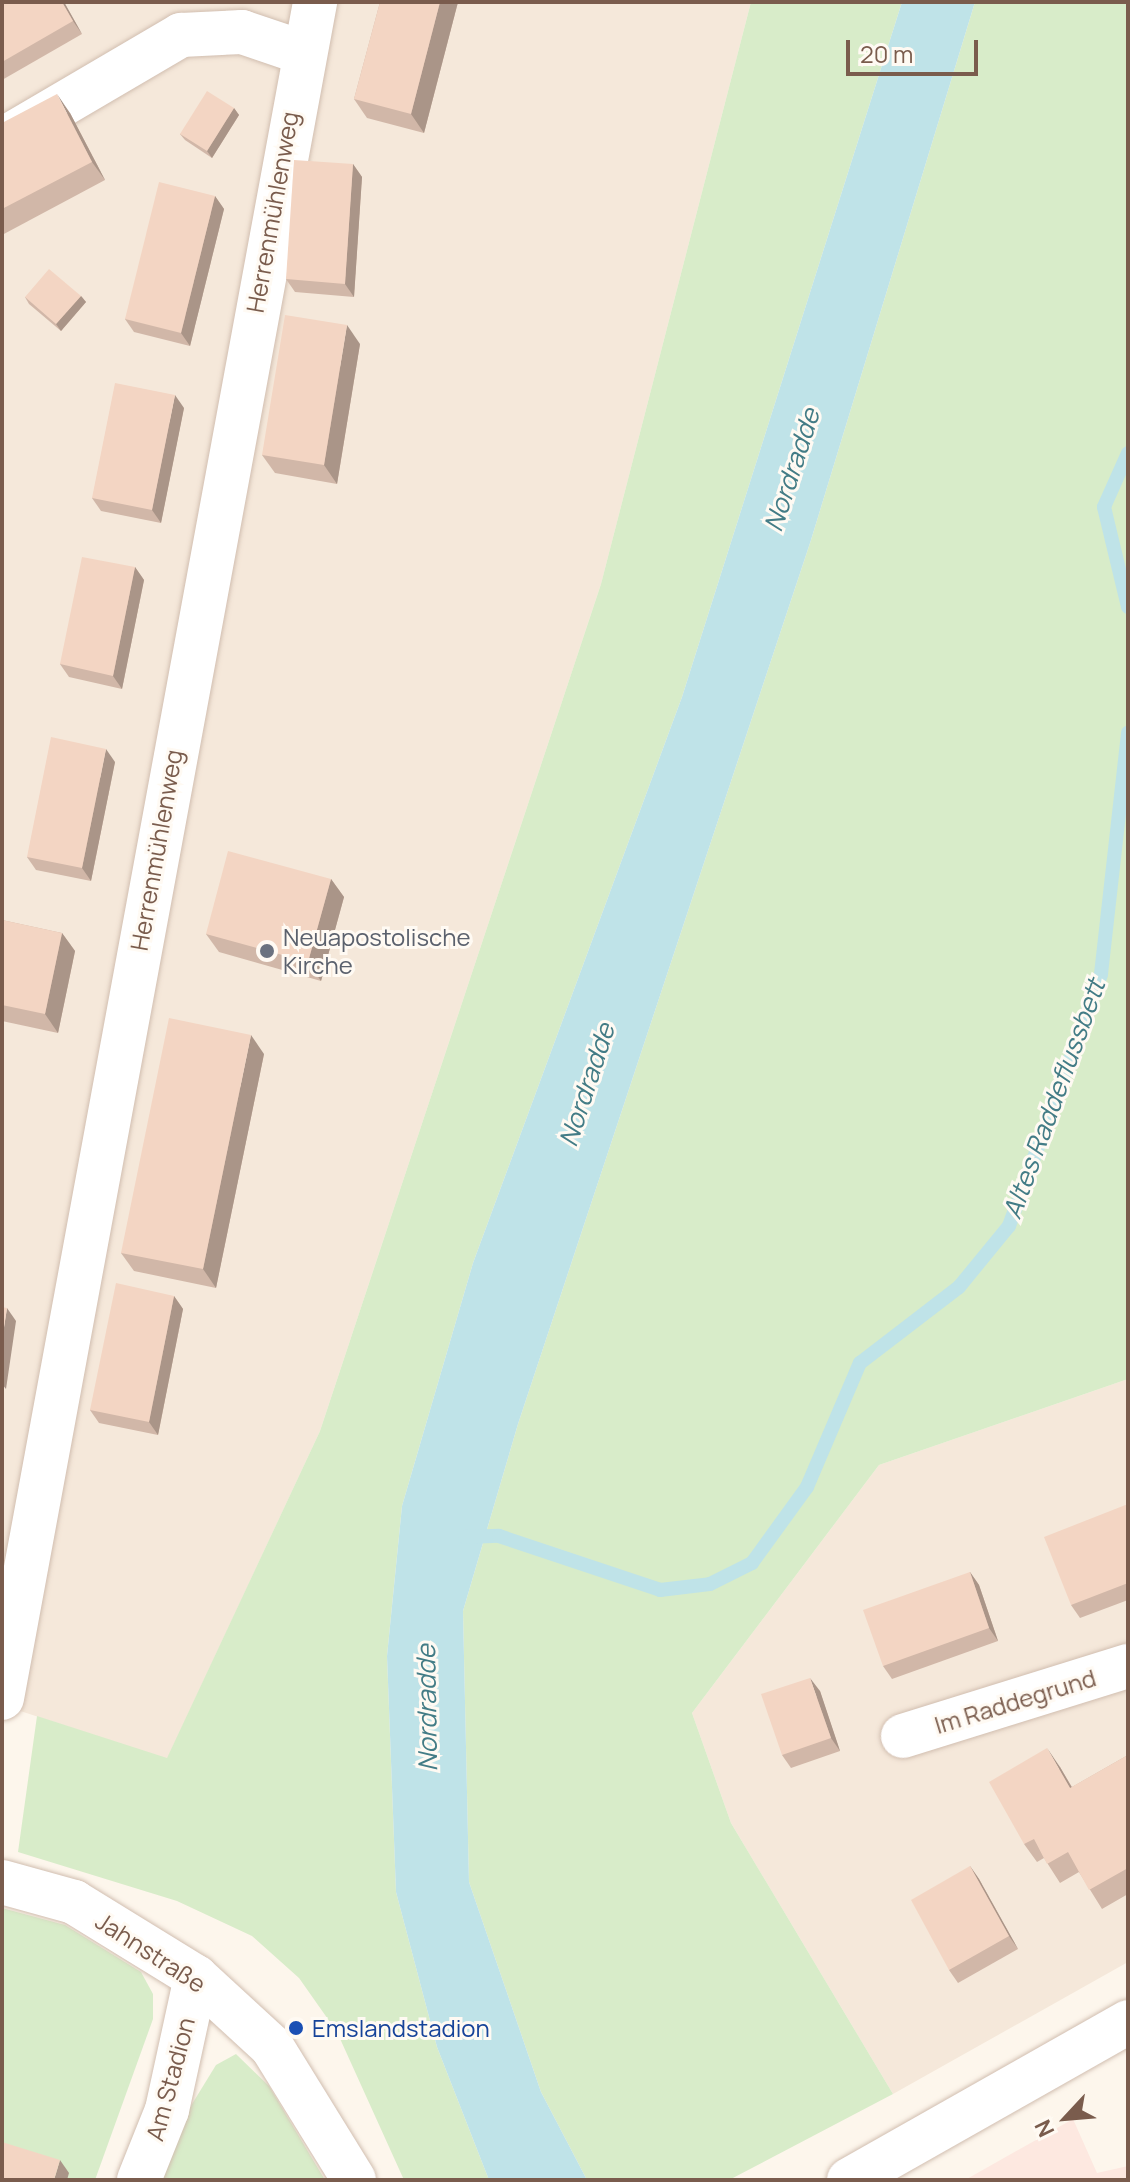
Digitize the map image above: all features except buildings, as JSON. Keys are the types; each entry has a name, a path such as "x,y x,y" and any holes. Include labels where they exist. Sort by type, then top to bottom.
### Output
{"street":[{"name":"Herrenmühlenweg","path":"2,1698 301,52 315,2"},
{"path":"2,140 181,35 242,32 301,52"},
{"name":"Im Raddegrund","path":"903,1736 1128,1666"},
{"name":"Jahnstraße","path":"2,1882 74,1902 196,1977 272,2047 354,2180"},
{"name":"Am Stadion","path":"139,2180 167,2110 196,1977"},
{"path":"849,2180 1128,2022"}],"shaded area":[{"path":"2,2 751,2 601,584 320,1431 167,1759 2,1705"},
{"path":"1128,1379 1128,1962 893,2094 731,1823 692,1713 879,1465"},
{"path":"1073,2119 1097,2173 1128,2166 1128,2180 965,2180"}],"green space":[{"path":"751,2 902,2 682,697 473,1263 402,1506 387,1656 396,1892 437,2047 489,2180 404,2180 337,2032 299,1978 252,1936 177,1901 18,1852 37,1716 167,1758 320,1431 601,584"},
{"path":"975,2 1128,2 1128,1379 879,1465 692,1713 731,1823 893,2094 729,2180 587,2180 541,2092 469,1882 463,1611 518,1424 811,540"},
{"path":"2,1908 65,1925 141,1972 153,1994 153,2019 95,2180 2,2180"},
{"path":"236,2054 269,2086 325,2180 162,2180 189,2109 216,2065"}],"water":[{"name":"Nordradde","path":"902,2 975,2 811,540 518,1424 463,1611 469,1882 541,2092 587,2180 489,2180 437,2047 396,1892 387,1656 402,1506 473,1263 682,697"}],"waterway":[{"name":"Altes Raddeflussbett","path":"1128,453 1104,507 1128,607"},
{"name":"Altes Raddeflussbett","path":"465,1537 499,1536 660,1590 710,1584 752,1563 807,1487 860,1363 959,1287 1009,1226 1101,974 1128,733"}],"place":[{"name":"Neuapostolische Kirche","path":"267,951"},
{"name":"Emslandstadion","path":"296,2028"}]}
